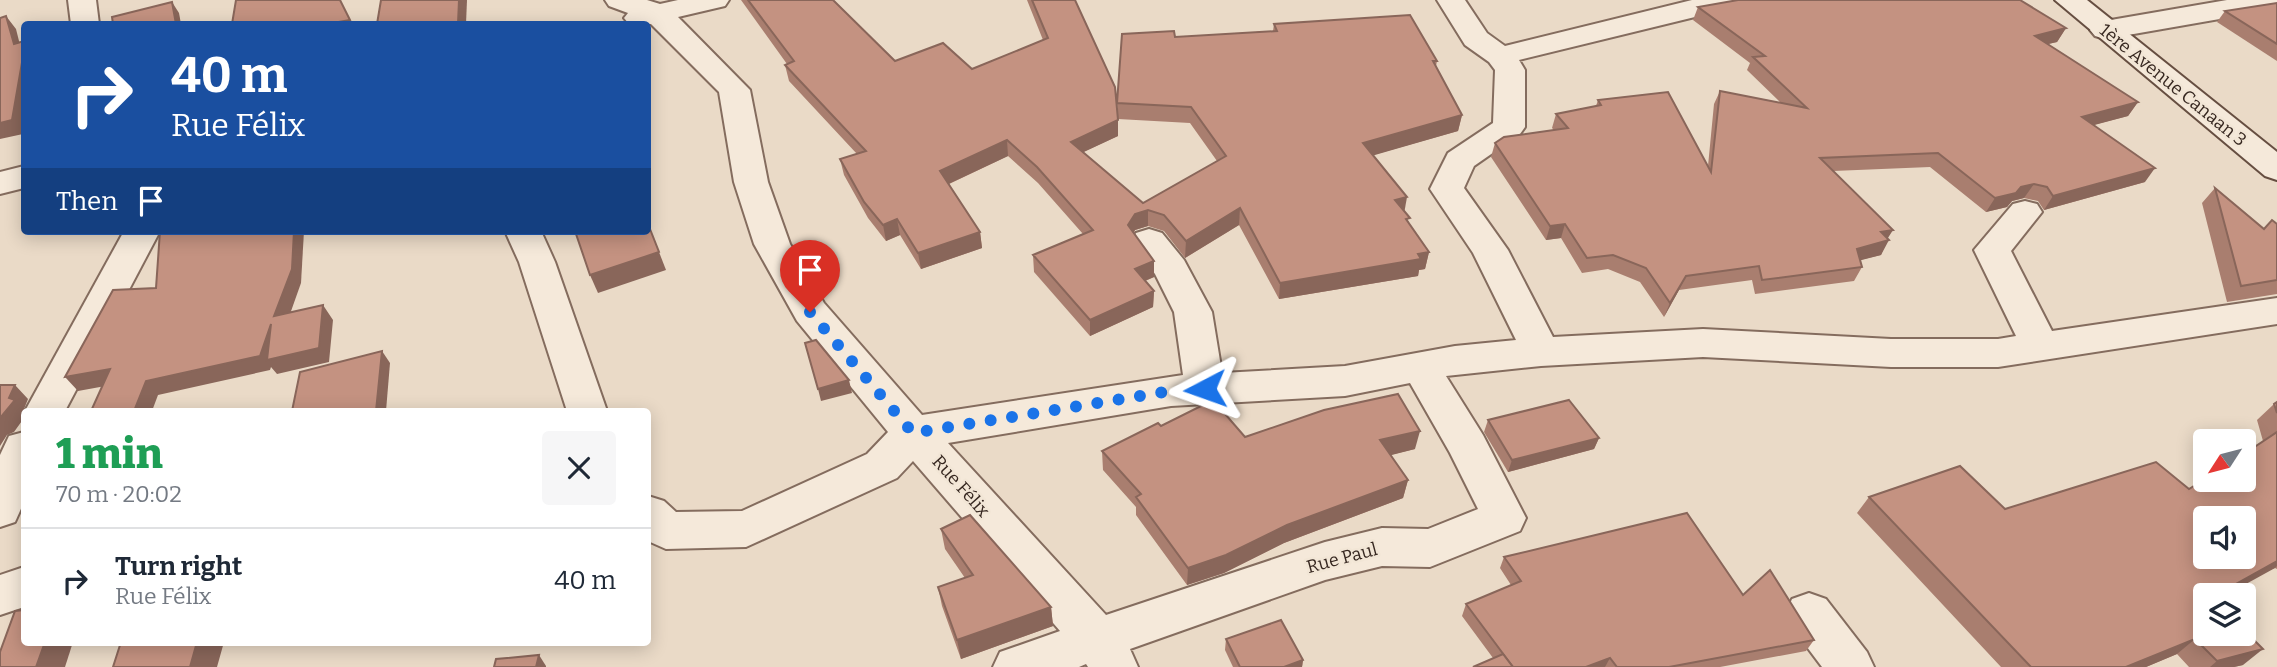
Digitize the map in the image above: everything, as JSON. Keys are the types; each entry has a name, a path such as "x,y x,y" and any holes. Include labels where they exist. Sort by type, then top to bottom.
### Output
{"street":[{"path":"82,0 85,21"},
{"name":"Rue Félix","path":"619,0 657,13 734,90 751,183 772,244 810,312 1105,652"},
{"path":"626,21 715,0"},
{"path":"1451,0 1476,39 1500,56 1510,70 1509,127 1461,160 1447,189 1490,250 1541,352"},
{"path":"1500,56 1699,7 1750,0"},
{"name":"1ère Avenue Canaan 3","path":"2069,0 2277,169"},
{"path":"2105,30 2277,0"},
{"path":"0,183 21,178"},
{"path":"2025,212 1992,250 2041,347"},
{"path":"47,408 140,235"},
{"path":"525,235 537,262 586,408"},
{"path":"1149,241 1171,269 1193,312 1205,389"},
{"path":"651,517 666,531 746,529 882,466 913,433 1171,391 1345,381 1455,360 1703,343 1891,353 1998,353 2277,311"},
{"name":"Rue Paul","path":"1017,667 1105,652 1325,561 1382,547 1430,548 1504,518 1468,447 1420,366"},
{"path":"0,509 21,456"},
{"path":"0,595 21,588"},
{"path":"1809,613 1850,667"}],"building":[{"path":"236,0 340,0 350,20 344,21 232,21"},
{"path":"381,0 459,0 458,21 378,21"},
{"path":"748,0 833,0 895,61 943,43 972,69 1048,38 1032,0 1075,0 1115,87 1118,120 1071,142 1143,203 1226,156 1191,107 1117,103 1122,34 1174,31 1175,37 1277,31 1274,24 1410,15 1437,61 1433,61 1462,115 1363,143 1407,197 1395,200 1410,218 1406,219 1429,252 1418,254 1421,259 1280,283 1240,208 1186,241 1164,215 1148,210 1135,214 1128,225 1154,261 1135,269 1154,291 1090,320 1033,255 1093,230 1037,167 1007,140 940,171 980,232 918,253 897,219 883,225 864,202 840,159 866,151 785,65 794,61"},
{"path":"1738,0 2020,0 2066,28 2035,36 2138,102 2082,117 2155,168 2053,196 2047,187 2034,184 2021,187 2016,193 1995,198 1938,153 1820,158 1893,230 1881,232 1889,240 1857,249 1862,267 1762,280 1759,266 1686,276 1670,303 1646,268 1613,255 1587,258 1565,224 1550,226 1495,143 1504,137 1568,128 1556,114 1601,105 1598,100 1668,92 1711,172 1720,91 1807,108 1753,57 1765,56 1698,7"},
{"path":"172,2 175,21 113,21 112,17"},
{"path":"2277,3 2277,44 2225,11"},
{"path":"6,16 14,44 21,42 21,68 12,120 0,123 0,18"},
{"path":"2215,188 2264,229 2272,220 2277,224 2277,280 2241,286"},
{"path":"651,232 659,252 590,275 576,235 651,235"},
{"path":"160,235 294,235 292,269 274,316 323,305 319,348 267,360 271,324 260,356 146,381 135,408 92,408 110,369 65,377 113,290 156,288"},
{"path":"816,340 849,380 818,389 805,343"},
{"path":"382,351 376,408 293,408 300,372"},
{"path":"0,385 15,385 9,398 15,400 0,418"},
{"path":"1398,394 1420,431 1380,440 1408,480 1287,525 1226,555 1188,568 1136,497 1141,494 1102,451 1213,400 1245,437 1324,410"},
{"path":"1569,400 1599,438 1512,460 1488,420"},
{"path":"2277,432 2277,561 2238,583 2193,583 2193,640 2126,667 2031,667 1869,497 1960,466 2005,509 2156,462 2189,489 2193,486 2193,492 2256,492 2256,446"},
{"path":"1687,513 1743,595 1770,570 1814,640 1669,667 1617,667 1610,658 1586,667 1513,667 1466,604 1521,581 1504,557"},
{"path":"970,515 1051,607 957,640 938,587 973,575 941,529"},
{"path":"21,610 21,646 44,646 36,667 0,667 0,652 15,611"},
{"path":"1281,620 1303,660 1284,667 1240,667 1226,639"},
{"path":"2256,642 2263,649 2217,661 2202,646 2256,646"},
{"path":"120,646 196,646 190,667 113,667"},
{"path":"1503,654 1513,667 1473,667"},
{"path":"539,655 536,667 494,667 496,659"}],"route":[{"path":"810,312 913,433 1171,391 1205,389"}]}
